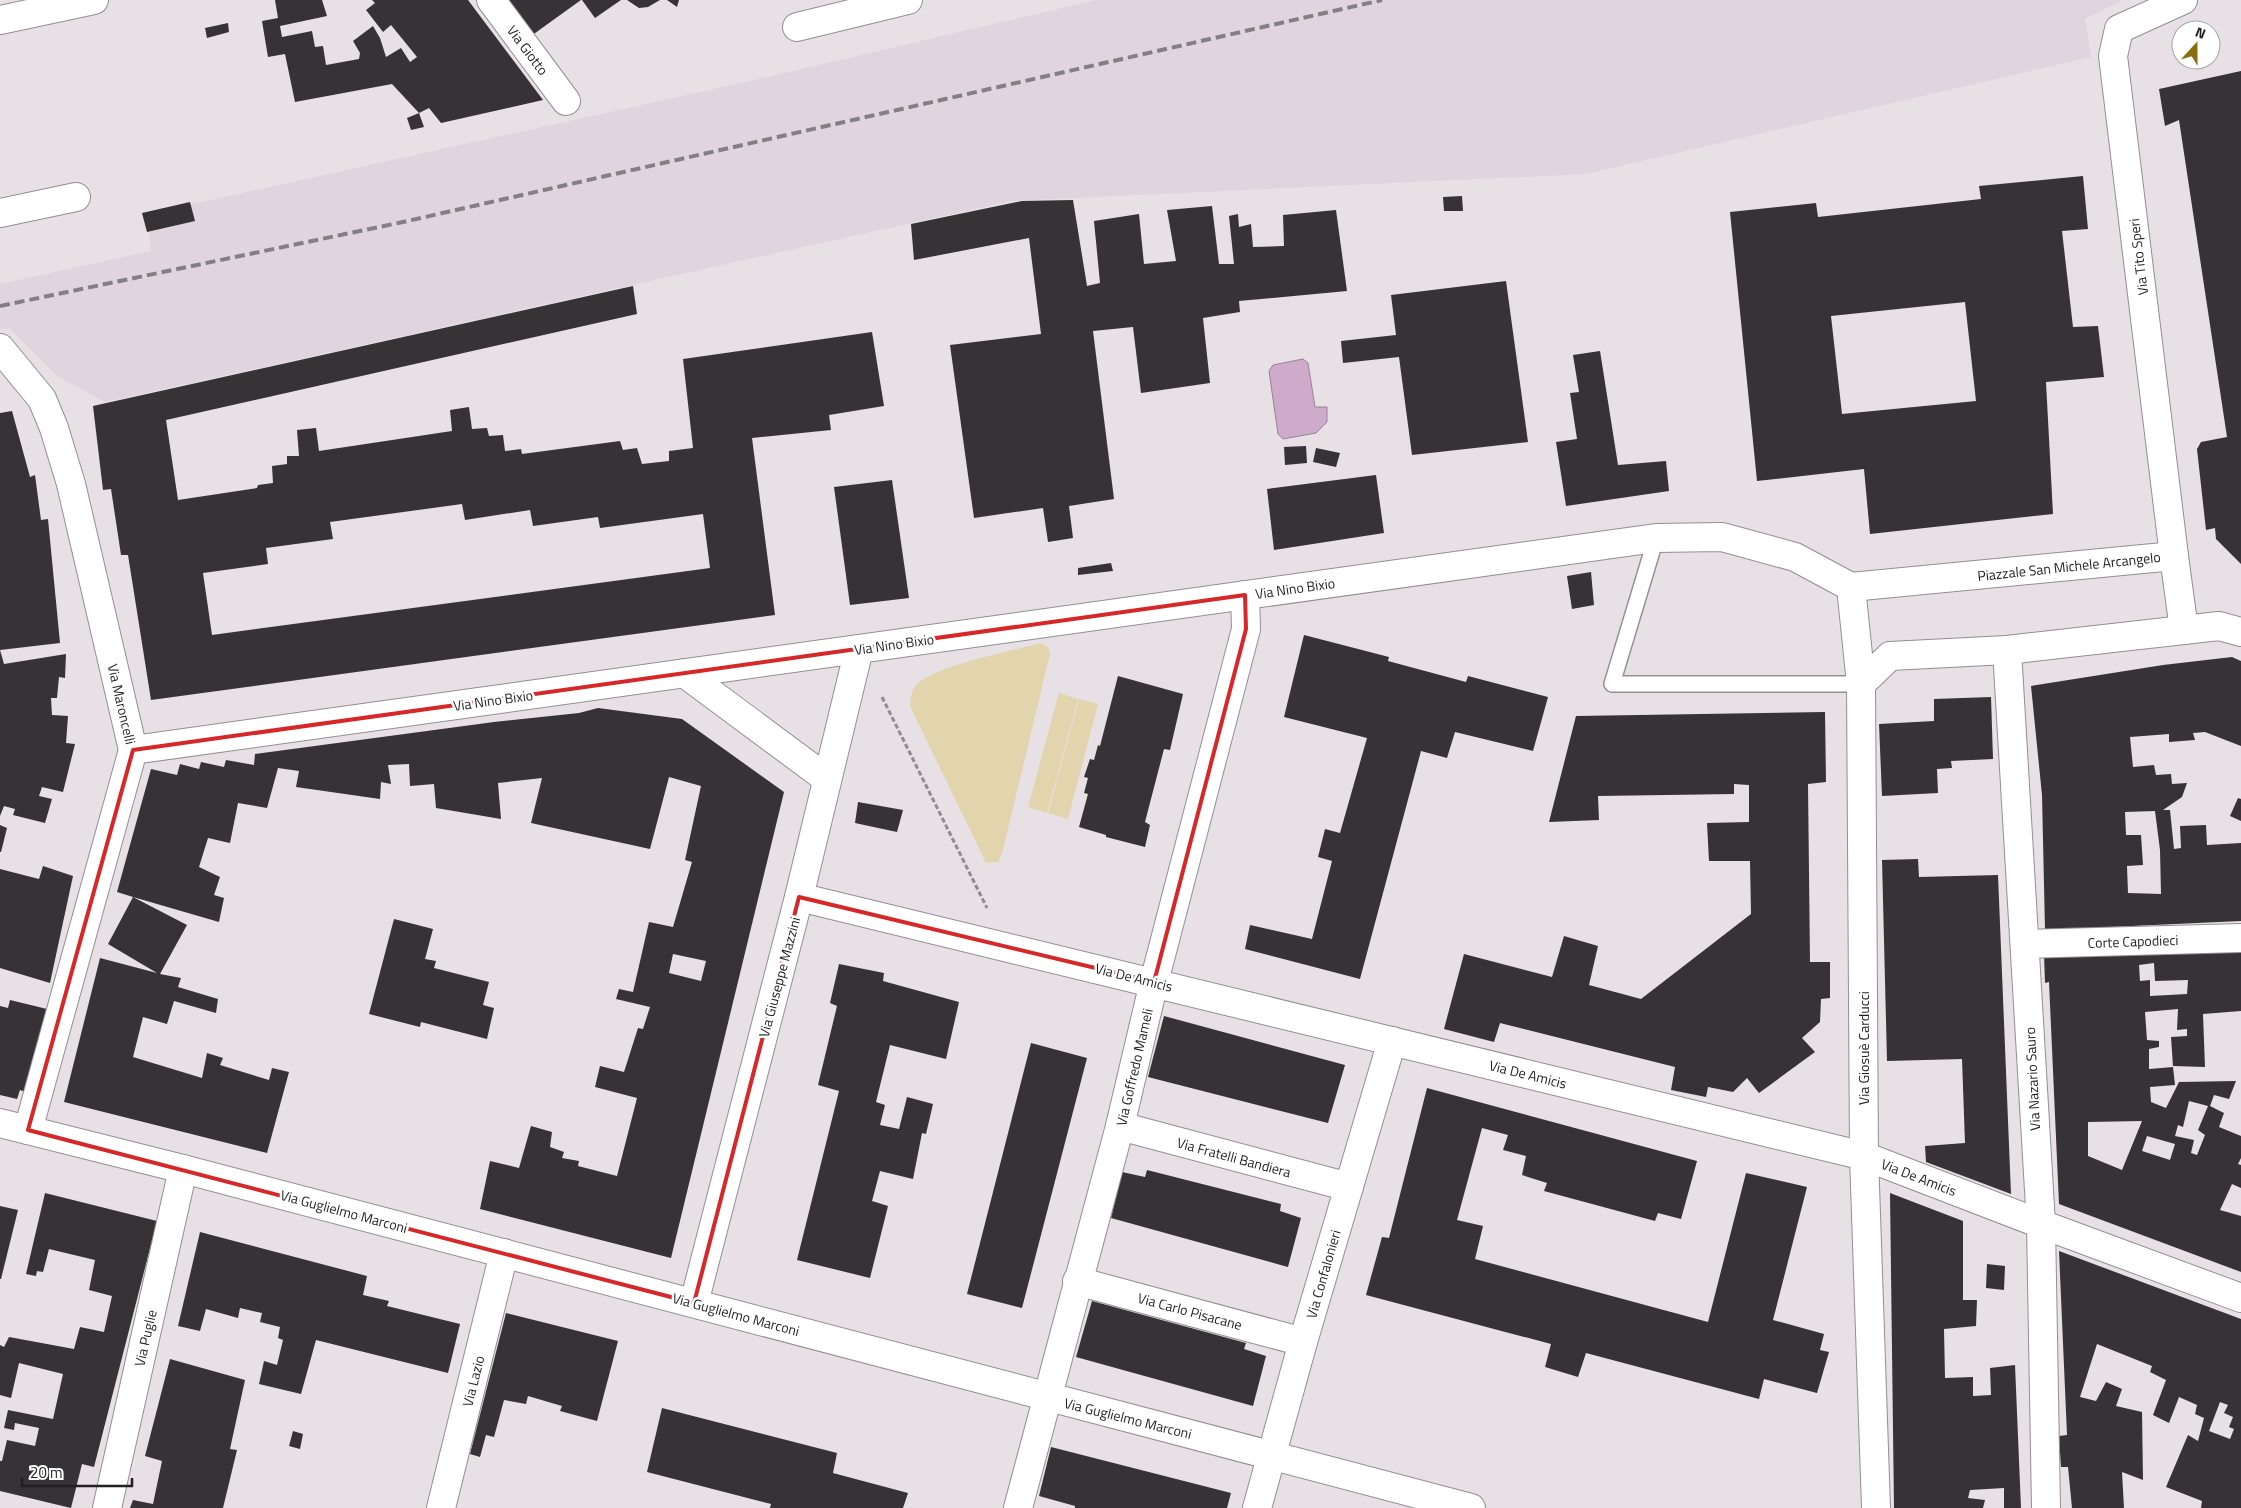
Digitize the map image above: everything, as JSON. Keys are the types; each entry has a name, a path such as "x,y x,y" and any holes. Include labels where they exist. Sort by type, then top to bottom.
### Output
{"street":[{"path":"0,20 94,0"},
{"name":"Via Giotto","path":"491,0 566,101"},
{"path":"797,27 908,0"},
{"name":"Via Tito Speri","path":"2174,556 2113,56 2119,29 2183,0"},
{"path":"0,214 76,197"},
{"name":"Via Maroncelli","path":"0,348 42,399 54,428 71,484 133,750 28,1130"},
{"path":"1656,538 1722,537 1795,557 1851,587"},
{"name":"Via Nino Bixio","path":"133,750 1656,538"},
{"name":"Piazzale San Michele Arcangelo","path":"1851,587 2174,556 2184,630"},
{"name":"Via Giosuè Carducci","path":"1851,587 1861,684 1864,1156 1876,1508"},
{"name":"Via Goffredo Mameli","path":"1018,1508 1046,1397 1120,1126 1154,982 1246,629 1245,595"},
{"path":"1861,684 1890,656 2006,650 2219,626 2241,632"},
{"name":"Via Giuseppe Mazzini","path":"694,1303 799,897 859,649"},
{"name":"Via Nazario Sauro","path":"2006,650 2041,1224 2046,1508"},
{"path":"684,673 827,779"},
{"name":"Via De Amicis","path":"799,897 1864,1156 2241,1298"},
{"name":"Corte Capodieci","path":"2025,944 2241,938"},
{"name":"Via Confalonieri","path":"1257,1508 1303,1342 1392,1041"},
{"name":"Via Guglielmo Marconi","path":"0,1123 183,1169 1272,1455 1455,1506"},
{"name":"Via Fratelli Bandiera","path":"1120,1126 1349,1187"},
{"name":"Via Puglie","path":"107,1508 183,1169"},
{"name":"Via Lazio","path":"441,1508 504,1253"},
{"name":"Via Carlo Pisacane","path":"1077,1281 1303,1342"}],"lane":[{"path":"1656,538 1612,684 1861,684"}],"path":[{"path":"859,649 1006,946"}],"highlighted area":[{"path":"1245,595 1246,629 1154,982 799,897 694,1303 28,1130 133,750"}],"shaded area":[{"path":"1096,0 2123,0 2085,19 2091,57 1586,174 1011,201 105,402 57,376 9,328 0,329 0,284 151,251 147,214 750,81"},
{"path":"1303,359 1308,363 1315,407 1327,407 1327,422 1316,433 1283,439 1278,434 1269,371 1273,365"},
{"path":"1041,643 1048,647 1050,654 1002,854 998,862 986,863 910,706 912,694 917,684 941,671 976,659"},
{"path":"1059,693 1078,699 1047,813 1028,807"},
{"path":"1079,699 1098,704 1068,819 1048,813"}],"building":[{"path":"275,0 322,0 327,16 280,26 282,37 312,31 315,47 323,46 326,65 359,59 360,53 353,41 373,26 380,38 386,57 401,48 410,62 417,57 391,25 383,32 366,10 375,3 372,0 468,0 543,100 441,123 429,108 419,113 392,84 295,102 285,54 268,57 262,21 278,18"},
{"path":"507,0 581,0 531,36"},
{"path":"582,0 621,0 595,18"},
{"path":"627,0 660,0 648,7 639,8"},
{"path":"667,0 679,0 677,7"},
{"path":"228,23 229,32 207,38 205,28"},
{"path":"2241,71 2241,564 2216,539 2215,528 2206,530 2197,449 2201,442 2227,437 2179,120 2165,126 2159,89"},
{"path":"419,113 424,127 411,130 407,118"},
{"path":"2083,176 2088,229 2062,231 2073,327 2098,326 2104,377 2046,382 2053,514 1870,534 1864,469 1757,481 1730,212 1816,203 1818,217 1981,199 1979,186","holes":["1965,302 1976,401 1842,414 1831,316"]},
{"path":"1462,196 1463,211 1444,211 1443,197"},
{"path":"1073,200 1087,286 1100,283 1094,221 1139,214 1144,264 1176,261 1167,210 1212,206 1219,264 1234,264 1229,216 1238,214 1239,227 1251,224 1253,247 1284,246 1283,215 1336,210 1347,291 1239,301 1240,312 1203,318 1210,383 1141,393 1133,327 1093,331 1114,499 1069,506 1073,538 1048,542 1043,508 974,518 950,345 1041,334 1029,238 914,260 911,224 1022,201"},
{"path":"190,202 195,221 147,232 142,213"},
{"path":"1506,281 1528,442 1412,455 1399,357 1343,363 1341,341 1396,335 1391,295"},
{"path":"633,286 637,314 166,420 178,500 257,488 258,485 273,483 272,466 287,464 287,456 299,456 297,430 316,428 319,451 452,431 450,410 469,407 472,429 487,428 489,436 503,435 505,451 521,449 522,454 620,441 623,450 637,448 642,464 669,461 669,451 693,448 683,359 872,332 884,406 829,415 831,430 752,438 775,615 151,700 128,555 121,555 111,489 103,490 93,406","holes":["462,504 465,520 530,510 533,526 598,517 600,528 703,514 710,568 212,635 203,573 268,564 266,548 333,539 330,522"]},
{"path":"1600,351 1618,465 1666,461 1669,491 1566,506 1556,442 1577,439 1570,393 1579,392 1573,355"},
{"path":"12,411 30,477 35,475 41,520 48,519 60,643 0,650 0,413"},
{"path":"1306,446 1307,463 1285,465 1284,447"},
{"path":"1316,448 1340,453 1336,467 1313,462"},
{"path":"1376,475 1384,533 1274,550 1267,489"},
{"path":"892,480 909,598 850,605 834,487"},
{"path":"1111,563 1113,571 1078,575 1078,568"},
{"path":"1591,572 1594,605 1572,609 1567,576"},
{"path":"1304,635 1389,657 1388,661 1466,682 1468,676 1548,697 1533,751 1455,732 1447,758 1421,751 1360,979 1245,949 1250,925 1312,939 1332,861 1318,857 1325,829 1340,833 1367,738 1284,717"},
{"path":"0,650 4,664 66,654 65,678 59,677 57,698 51,698 52,715 68,716 66,743 75,744 63,792 42,787 39,796 52,799 45,823 13,815 15,809 4,806 0,816"},
{"path":"2232,657 2241,661 2241,746 2205,732 2193,733 2195,740 2169,742 2169,734 2130,737 2133,767 2154,765 2156,775 2171,774 2172,784 2187,783 2182,797 2163,810 2170,810 2174,849 2181,848 2180,826 2206,825 2207,845 2241,843 2241,921 2045,930 2042,795 2031,686 2163,665","holes":["2155,811 2160,850 2161,894 2128,893 2127,866 2143,865 2141,835 2126,835 2125,812"]},
{"path":"1118,676 1183,694 1170,750 1164,749 1145,822 1150,825 1145,847 1106,837 1106,835 1079,827 1088,794 1084,793 1088,778 1084,777 1090,759 1094,760 1098,745 1100,746"},
{"path":"1991,697 1993,759 1951,761 1952,768 1937,769 1938,793 1882,796 1879,724 1934,721 1934,699"},
{"path":"598,708 682,719 784,792 671,1258 480,1209 490,1161 519,1168 531,1126 552,1132 550,1147 564,1152 562,1158 579,1161 578,1166 617,1176 637,1098 595,1087 600,1066 624,1072 638,1028 643,1029 650,1007 616,999 619,989 633,992 649,922 673,927 692,862 685,860 701,786 669,777 650,849 531,823 542,778 498,783 501,819 436,808 434,784 410,786 409,764 388,765 391,784 381,782 380,799 296,787 299,771 278,768 267,808 238,803 230,843 208,838 199,867 220,877 214,895 224,898 219,922 117,892 151,769 177,775 180,764 199,769 201,762 224,767 226,760 254,765 255,754 494,722 579,713","holes":["673,954 706,961 701,981 669,973"]},
{"path":"1825,712 1826,782 1808,784 1810,962 1830,962 1830,998 1821,999 1820,1022 1802,1038 1815,1052 1759,1093 1747,1078 1733,1092 1708,1087 1706,1097 1671,1090 1675,1067 1500,1023 1494,1042 1444,1029 1464,954 1552,977 1564,936 1598,946 1589,985 1641,999 1751,914 1750,861 1709,861 1707,823 1749,822 1749,785 1734,784 1734,794 1598,796 1599,820 1549,822 1576,716"},
{"path":"2238,798 2241,799 2241,821 2230,816"},
{"path":"858,802 903,810 897,832 855,823"},
{"path":"0,825 7,828 1,852 0,852"},
{"path":"1918,859 1919,877 1998,875 2011,1194 1926,1162 1925,1146 1965,1143 1962,1059 1887,1061 1882,860"},
{"path":"43,866 73,876 50,983 0,968 0,869 39,879"},
{"path":"133,897 187,925 160,974 181,978 178,987 218,999 216,1013 174,1001 167,1024 143,1017 133,1057 202,1078 207,1053 223,1058 220,1065 269,1080 272,1068 289,1072 267,1153 64,1102 100,958 157,973 108,944"},
{"path":"394,919 433,929 425,959 436,961 434,968 489,982 483,1005 494,1008 487,1039 421,1022 420,1027 369,1014"},
{"path":"2241,951 2241,1011 2203,1014 2205,1067 2173,1066 2171,1037 2187,1036 2187,1029 2177,1030 2178,1009 2145,1012 2147,1040 2159,1041 2159,1047 2149,1049 2149,1069 2173,1067 2175,1085 2150,1087 2151,1102 2166,1108 2179,1082 2236,1081 2229,1099 2214,1095 2210,1106 2224,1113 2219,1127 2241,1136 2241,1158 2238,1164 2241,1165 2241,1188 2232,1184 2220,1210 2241,1216 2241,1272 2059,1204 2049,982 2045,983 2044,954","holes":["2154,963 2155,981 2188,980 2187,994 2150,996 2150,980 2140,981 2139,965","2189,1101 2208,1106 2198,1130 2205,1135 2197,1155 2191,1153 2194,1140 2175,1136 2178,1125 2183,1127","2142,1121 2122,1170 2088,1156 2088,1122","2147,1136 2175,1144 2170,1160 2142,1151"]},
{"path":"839,964 884,973 883,981 959,1002 946,1059 890,1045 876,1102 885,1105 880,1125 899,1129 907,1097 933,1104 926,1134 922,1133 913,1179 880,1171 872,1201 888,1206 870,1278 797,1260 839,1091 818,1085 837,1006 830,1003"},
{"path":"10,1000 47,1009 25,1092 20,1090 17,1099 0,1095 0,1006 8,1008"},
{"path":"1164,1016 1345,1065 1328,1123 1148,1077"},
{"path":"1031,1043 1087,1058 1022,1308 967,1294"},
{"path":"1427,1088 1697,1161 1681,1219 1658,1213 1655,1221 1544,1191 1547,1183 1522,1175 1526,1156 1503,1150 1508,1135 1482,1128 1457,1220 1483,1226 1475,1259 1708,1322 1746,1173 1807,1187 1773,1320 1824,1334 1820,1350 1829,1352 1817,1393 1764,1379 1759,1399 1586,1353 1578,1377 1545,1367 1551,1344 1366,1295 1382,1237 1389,1238"},
{"path":"1147,1170 1281,1204 1280,1211 1301,1218 1288,1267 1111,1218 1122,1172 1145,1177"},
{"path":"45,1193 157,1221 94,1467 82,1464 71,1508 0,1491 0,1461 2,1461 7,1440 35,1446 39,1428 15,1423 14,1430 4,1428 8,1410 53,1419 63,1374 19,1363 11,1398 0,1395 0,1345 4,1347 9,1337 74,1349 80,1327 104,1332 112,1296 89,1290 95,1260 49,1249 43,1272 37,1271 36,1276 26,1274"},
{"path":"1890,1193 1963,1221 1963,1300 1977,1300 1976,1326 1944,1329 1945,1378 1973,1377 1973,1396 1991,1395 1990,1368 2015,1365 2021,1508 2004,1508 2004,1488 1970,1490 1968,1498 1985,1500 1983,1508 1894,1508"},
{"path":"0,1206 18,1210 1,1279 0,1279"},
{"path":"200,1232 367,1276 363,1295 389,1301 387,1306 460,1324 448,1373 316,1340 301,1394 259,1384 264,1361 277,1365 283,1340 278,1338 280,1327 260,1322 262,1313 240,1308 238,1318 206,1309 200,1331 178,1326"},
{"path":"2059,1251 2241,1319 2241,1508 2201,1508 2202,1501 2166,1487 2188,1435 2198,1441 2204,1418 2195,1414 2197,1405 2179,1397 2169,1423 2153,1415 2166,1380 2150,1372 2152,1366 2097,1344 2080,1397 2096,1401 2106,1382 2122,1389 2116,1406 2142,1412 2143,1480 2122,1472 2124,1508 2072,1508 2068,1467 2061,1467 2059,1436 2067,1435","holes":["2220,1402 2228,1405 2224,1413 2233,1417 2229,1427 2234,1429 2230,1439 2209,1431"]},
{"path":"1987,1264 2005,1266 2004,1290 1986,1288"},
{"path":"1092,1301 1246,1343 1244,1349 1266,1356 1253,1406 1076,1357"},
{"path":"506,1313 618,1341 597,1421 560,1411 562,1406 528,1396 526,1404 504,1400 494,1437 486,1435 480,1457 470,1454"},
{"path":"170,1359 245,1380 230,1449 237,1450 223,1508 130,1508 133,1500 153,1504 162,1461 145,1456"},
{"path":"662,1408 837,1453 833,1473 908,1493 903,1508 770,1508 771,1504 647,1472"},
{"path":"293,1431 303,1434 300,1449 289,1446"},
{"path":"1051,1447 1231,1493 1227,1508 1075,1508 1075,1506 1039,1496"}],"railway":[{"path":"0,306 403,222 1382,0"}]}
